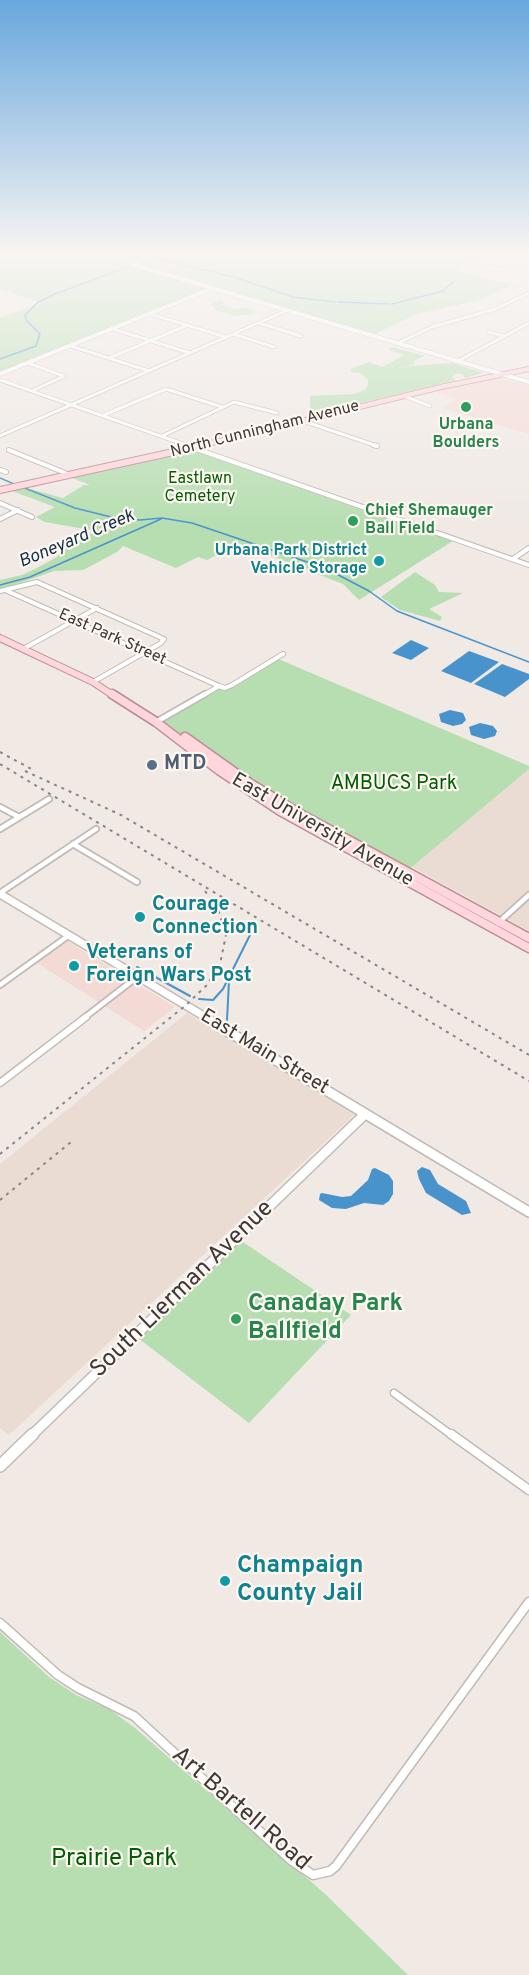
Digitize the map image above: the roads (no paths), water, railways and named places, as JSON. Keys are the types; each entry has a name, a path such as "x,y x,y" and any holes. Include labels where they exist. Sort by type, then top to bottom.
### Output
{"main road":[{"name":"North Cunningham Avenue","path":"3,489 194,448 404,396 529,369"},
{"name":"East University Avenue","path":"0,638 131,700 220,771 280,811 496,925 529,938"},
{"name":"East University Avenue","path":"496,925 529,948"}],"street":[{"path":"109,358 141,345"},
{"path":"165,345 190,353"},
{"path":"0,436 208,345"},
{"path":"268,345 274,347"},
{"path":"400,345 529,382"},
{"path":"456,362 487,345"},
{"path":"0,374 71,346 149,371"},
{"path":"28,363 64,376 32,391"},
{"path":"0,380 529,565"},
{"path":"104,415 164,389 222,407"},
{"path":"404,396 430,406"},
{"path":"162,436 237,402 277,413"},
{"path":"303,421 377,446"},
{"path":"9,450 70,475"},
{"path":"0,470 6,472"},
{"path":"0,503 32,518"},
{"path":"0,519 18,510"},
{"path":"513,559 529,548"},
{"path":"2,591 38,582 162,637 164,640 93,682"},
{"name":"East Park Street","path":"2,591 219,686"},
{"path":"23,649 97,608"},
{"path":"158,721 219,686 225,688 232,685 283,654"},
{"path":"0,829 49,799"},
{"path":"0,807 19,817"},
{"path":"1,896 96,829"},
{"path":"73,844 137,882"},
{"path":"496,925 529,895"},
{"name":"East Main Street","path":"1,896 529,1212"},
{"path":"0,985 68,936"},
{"path":"0,1083 137,977"},
{"name":"South Lierman Avenue","path":"0,1466 365,1114"},
{"path":"394,1393 529,1490"},
{"name":"Art Bartell Road","path":"0,1623 58,1675 78,1688 134,1716 292,1861 307,1874 314,1875 330,1871 340,1860 529,1602"}],"water":[{"path":"411,640 429,648 411,660 392,653"},
{"path":"469,651 499,662 471,683 441,671"},
{"path":"502,664 529,674 529,679 505,697 474,684"},
{"path":"450,710 463,713 466,720 462,724 453,726 441,722 439,714"},
{"path":"480,723 493,726 497,731 495,736 484,739 471,735 469,727"},
{"path":"422,1167 430,1170 438,1184 466,1201 471,1213 462,1215 426,1193 417,1171"},
{"path":"375,1168 389,1175 393,1181 393,1194 383,1205 364,1203 346,1209 332,1208 319,1200 322,1193 342,1197 351,1196 368,1180 372,1169"}],"waterway":[{"path":"0,359 36,345"},
{"path":"0,478 14,484"},
{"path":"22,487 75,508 115,518 140,520 162,518 192,523 325,568 369,591 397,611 529,662"},
{"name":"Boneyard Creek","path":"0,585 30,577 161,519"},
{"path":"199,999 213,1000 223,989 252,931 253,921"},
{"path":"137,967 190,996"},
{"path":"227,1020 229,981"}],"railway":[{"path":"0,752 35,771"},
{"path":"0,764 529,1081"},
{"path":"25,771 121,815 529,1055"},
{"path":"0,1154 185,1006 207,985 220,964 226,935 218,909 205,891"},
{"path":"0,1200 71,1142"}],"place":[{"name":"Urbana Boulders","path":"466,407"},
{"name":"Chief Shemauger Ball Field","path":"353,521"},
{"name":"Urbana Park District Vehicle Storage","path":"379,561"},
{"name":"MTD","path":"152,765"},
{"name":"Courage Connection","path":"140,917"},
{"name":"Veterans of Foreign Wars Post","path":"74,966"},
{"name":"Canaday Park Ballfield","path":"236,1319"},
{"name":"Champaign County Jail","path":"225,1581"}],"park label":[{"name":"Eastlawn Cemetery","path":"200,489"},
{"name":"AMBUCS Park","path":"394,785"},
{"name":"Prairie Park","path":"114,1860"}]}
